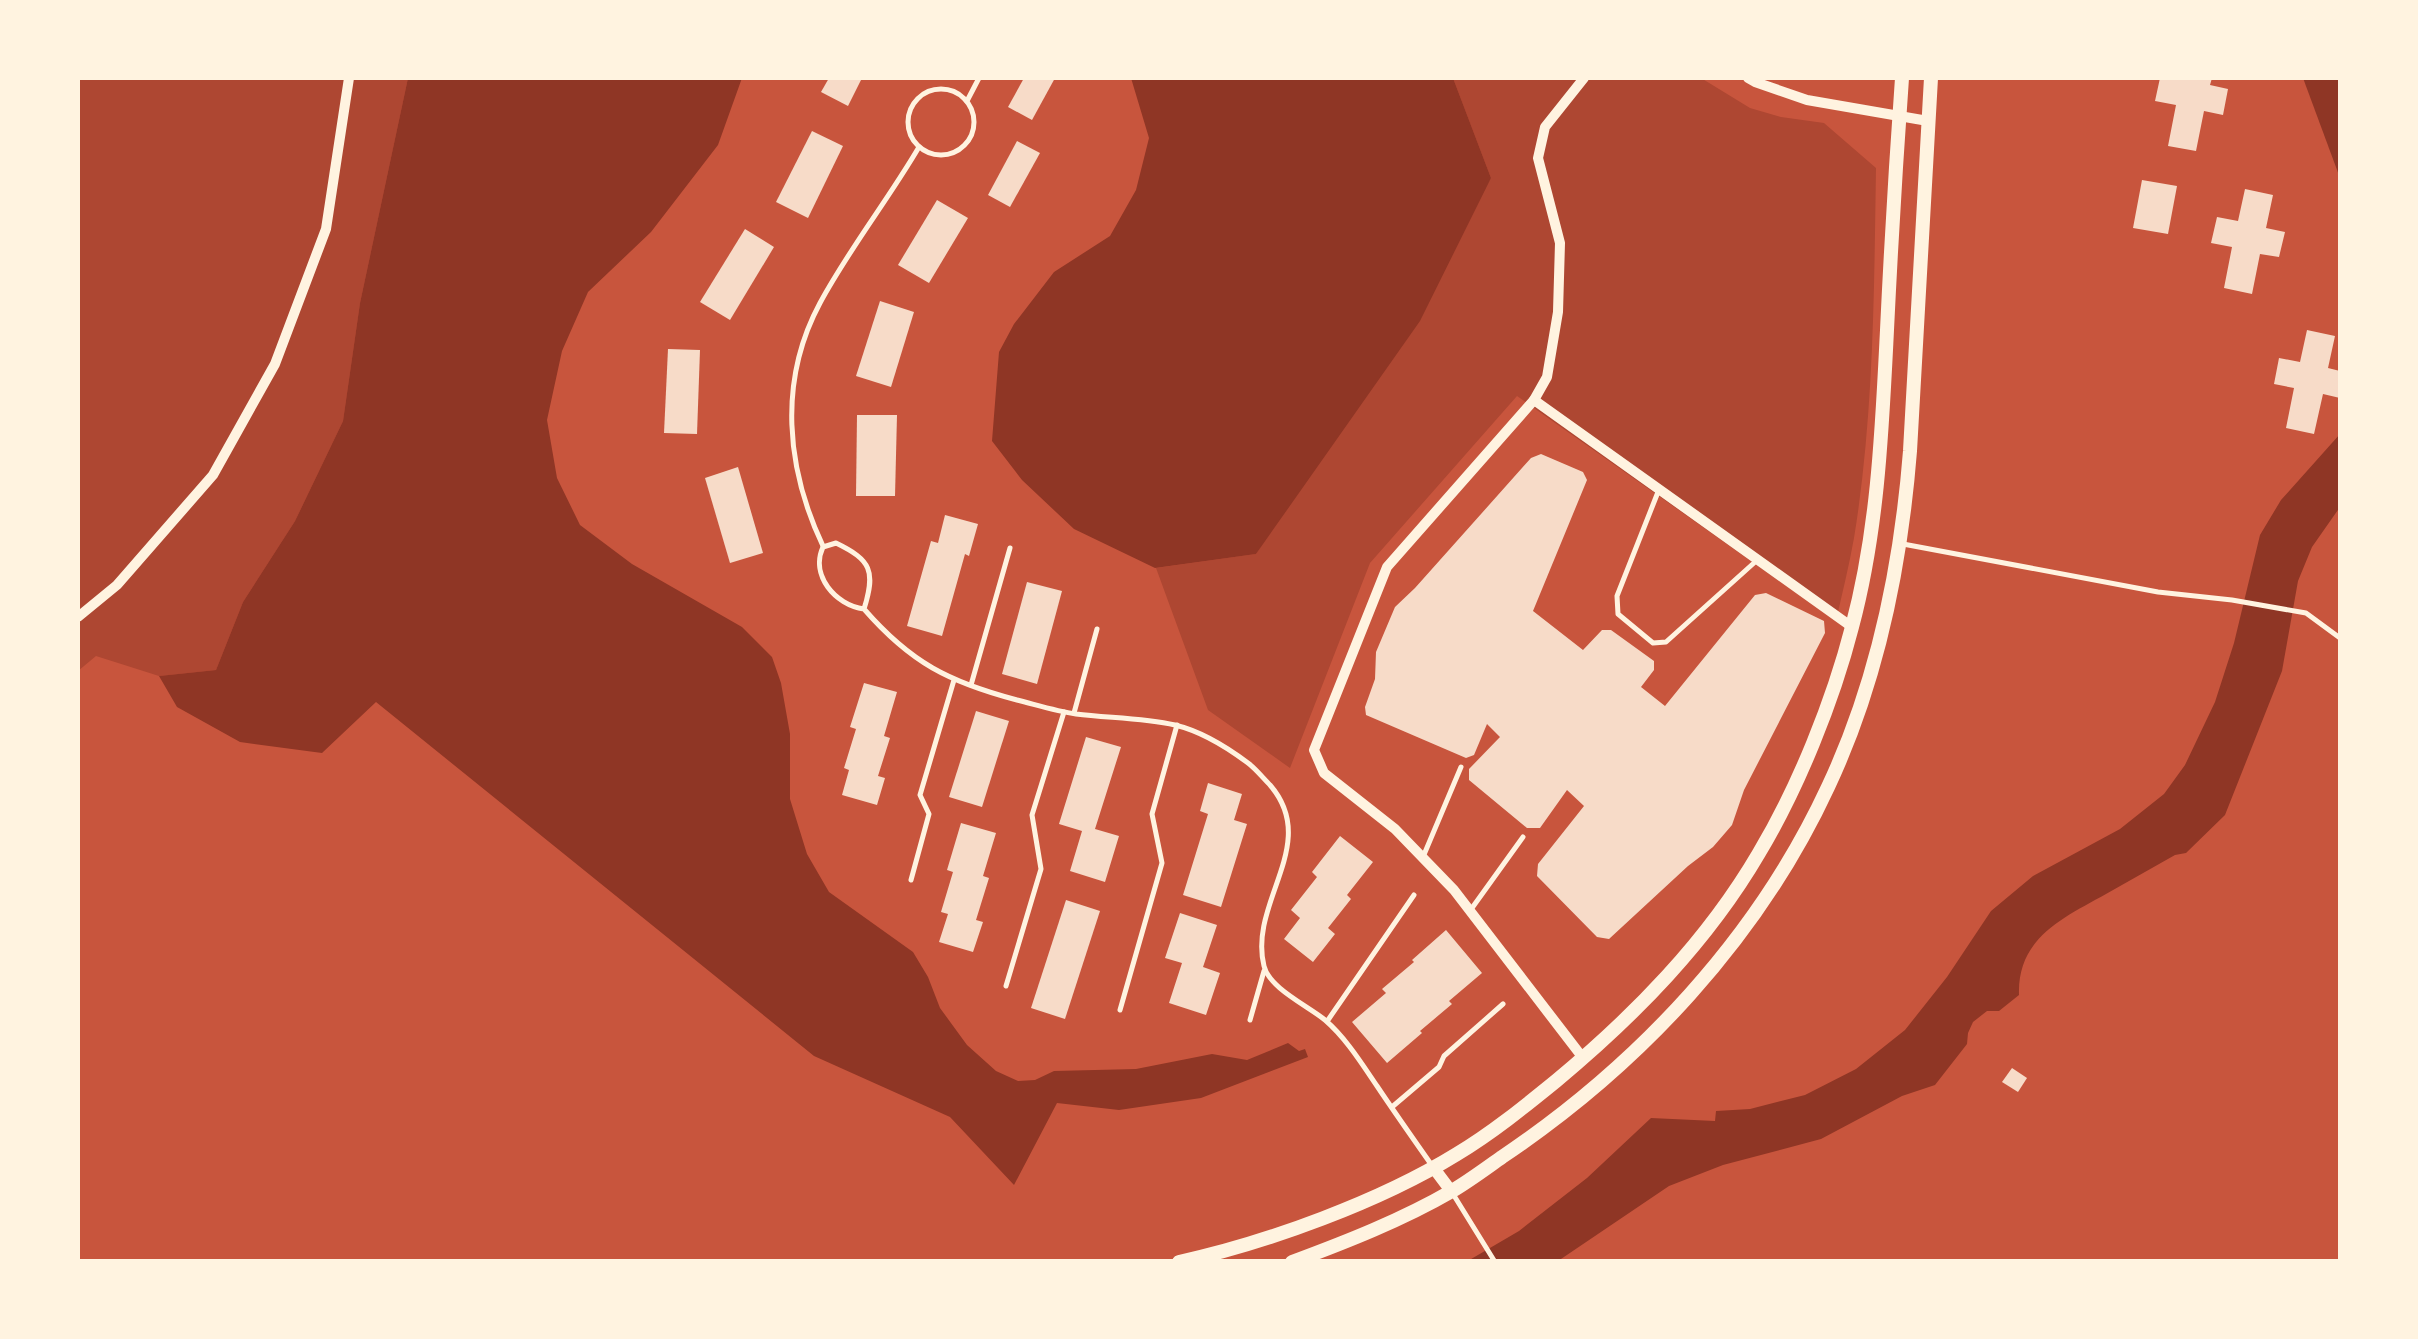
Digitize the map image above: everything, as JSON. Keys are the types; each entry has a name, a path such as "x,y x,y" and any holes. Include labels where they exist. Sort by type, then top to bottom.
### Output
{"main road":[{"path":"1179,1262 1328,1216 1394,1187 1457,1154 1522,1109 1600,1044 1673,971 1760,853 1800,773 1829,699 1852,627 1868,550 1882,444 1902,78"},
{"path":"1292,1262 1452,1191 1534,1136 1622,1065 1694,991 1788,864 1829,786 1858,709 1880,636 1900,544 1910,451 1932,78"}],"street":[{"path":"78,616 117,586 213,476 275,364 326,229 349,78"},
{"path":"1583,1058 1454,890 1394,829 1324,773 1314,750 1387,566 1534,400 1546,377 1558,312 1560,242 1538,158 1545,127 1584,78"},
{"path":"1748,78 1807,100 1928,121"},
{"path":"1534,400 1852,627"},
{"path":"1433,1167 1452,1191"}],"lane":[{"path":"967,101 979,78"},
{"path":"946,89 967,101 974,124 964,146 942,156 919,148 910,136 908,122 910,108 919,97 932,90 946,89"},
{"path":"824,546 808,515 796,474 793,445 795,378 803,342 819,304 919,148"},
{"path":"1660,489 1617,596 1618,614 1652,643 1666,642 1758,559"},
{"path":"824,546 836,543 865,561 871,588 864,608"},
{"path":"1900,544 2158,592 2306,614 2340,638"},
{"path":"824,546 818,560 833,593 850,607 864,608 888,636 919,661 954,680 1064,712 1177,725 1204,736 1251,765 1273,788 1285,807 1289,841 1264,927 1264,970 1250,1020"},
{"path":"970,686 1010,548"},
{"path":"1074,713 1098,629"},
{"path":"910,880 929,814 920,795 954,680"},
{"path":"1006,986 1042,868 1032,814 1064,712"},
{"path":"1120,1010 1162,863 1152,814 1177,725"},
{"path":"1422,858 1461,768"},
{"path":"1470,911 1523,837"},
{"path":"1327,1022 1414,895"},
{"path":"1264,970 1287,994 1327,1022 1356,1056 1433,1167"},
{"path":"1392,1108 1503,1004"},
{"path":"1452,1191 1495,1262"}],"shaded area":[{"path":"78,78 408,78 360,303 343,421 295,521 243,602 216,670 159,676 96,656 78,671"},
{"path":"408,78 742,78 718,145 651,232 588,292 562,351 547,420 557,478 580,525 632,564 742,627 772,657 790,734 790,799 807,854 829,892 913,952 940,1008 967,1045 996,1071 1018,1081 1035,1080 1054,1071 1136,1069 1212,1054 1247,1060 1288,1043 1299,1051 1305,1049 1308,1057 1201,1098 1119,1110 1057,1103 1014,1185 950,1117 814,1056 376,702 322,753 240,742 177,707 159,676 216,670 243,602 295,521 343,421 360,303"},
{"path":"1131,78 1453,78 1491,178 1420,321 1256,554 1155,568 1074,529 1022,480 992,441 999,352 1014,324 1054,272 1110,236 1136,190 1149,138"},
{"path":"1453,78 1701,78 1750,108 1824,123 1876,168 1866,446 1854,538 1836,621 1517,396 1370,563 1290,768 1208,710 1156,568 1256,554 1491,178"},
{"path":"2303,78 2340,78 2340,178"},
{"path":"2340,434 2340,507 2312,547 2298,581 2282,671 2225,815 2186,853 2175,855 2046,932 2026,959 2019,995 1999,1011 1987,1011 1973,1022 1967,1044 1935,1085 1902,1096 1821,1139 1723,1165 1669,1186 1558,1261 1466,1262 1519,1231 1587,1178 1651,1118 1715,1121 1716,1111 1750,1109 1805,1095 1856,1069 1905,1030 1991,911 2033,876 2120,829 2164,794 2185,765 2215,702 2260,535 2281,500"}],"building":[{"path":"829,78 862,78 848,106 821,92"},
{"path":"1024,78 1055,78 1032,120 1008,107"},
{"path":"2160,78 2212,78 2210,85 2228,89 2223,115 2204,111 2196,151 2168,146 2176,105 2155,101"},
{"path":"812,131 843,146 808,218 776,202"},
{"path":"1017,141 1040,153 1010,207 988,195"},
{"path":"2142,180 2177,186 2168,234 2133,228"},
{"path":"2245,189 2273,195 2266,228 2285,232 2279,257 2260,254 2252,294 2224,288 2232,247 2211,243 2217,217 2238,221"},
{"path":"937,200 968,218 929,283 898,265"},
{"path":"745,229 774,247 730,320 700,302"},
{"path":"880,301 914,312 891,387 856,376"},
{"path":"2307,330 2335,336 2328,368 2340,371 2340,398 2323,394 2314,434 2286,428 2294,388 2274,384 2279,358 2300,362"},
{"path":"668,349 700,350 697,434 664,433"},
{"path":"857,415 897,415 895,496 856,496"},
{"path":"1541,454 1583,472 1587,480 1533,611 1583,650 1602,630 1611,630 1654,661 1654,670 1641,687 1665,706 1755,595 1766,593 1824,621 1825,633 1744,790 1732,825 1713,847 1609,939 1597,937 1537,876 1538,864 1584,806 1567,790 1540,828 1527,828 1469,780 1469,769 1500,737 1487,724 1474,755 1466,758 1366,715 1375,679 1376,652 1395,607 1531,458"},
{"path":"738,467 763,553 730,563 705,478"},
{"path":"945,515 978,524 969,556 965,554 942,636 907,626 931,541 938,543"},
{"path":"1027,582 1062,591 1037,684 1002,674"},
{"path":"864,683 897,692 884,736 890,738 878,776 885,778 877,805 842,795 849,770 844,768 856,729 850,727"},
{"path":"976,711 1009,721 982,807 949,797"},
{"path":"1086,737 1121,747 1095,829 1119,836 1105,882 1070,871 1082,831 1059,824"},
{"path":"1208,783 1242,794 1234,820 1247,824 1221,907 1183,895 1208,814 1200,811"},
{"path":"961,823 996,833 983,876 989,878 976,920 983,922 973,952 939,942 948,914 941,912 953,872 947,870"},
{"path":"1340,836 1373,862 1347,895 1351,899 1328,928 1335,934 1313,962 1284,939 1300,918 1291,910 1317,877 1312,872"},
{"path":"1066,900 1100,911 1065,1019 1031,1008"},
{"path":"1180,913 1217,925 1203,967 1220,973 1206,1015 1169,1003 1182,963 1165,958"},
{"path":"1446,930 1482,973 1387,1063 1352,1022 1386,993 1382,989"},
{"path":"2012,1068 2027,1078 2018,1092 2002,1082"}]}
